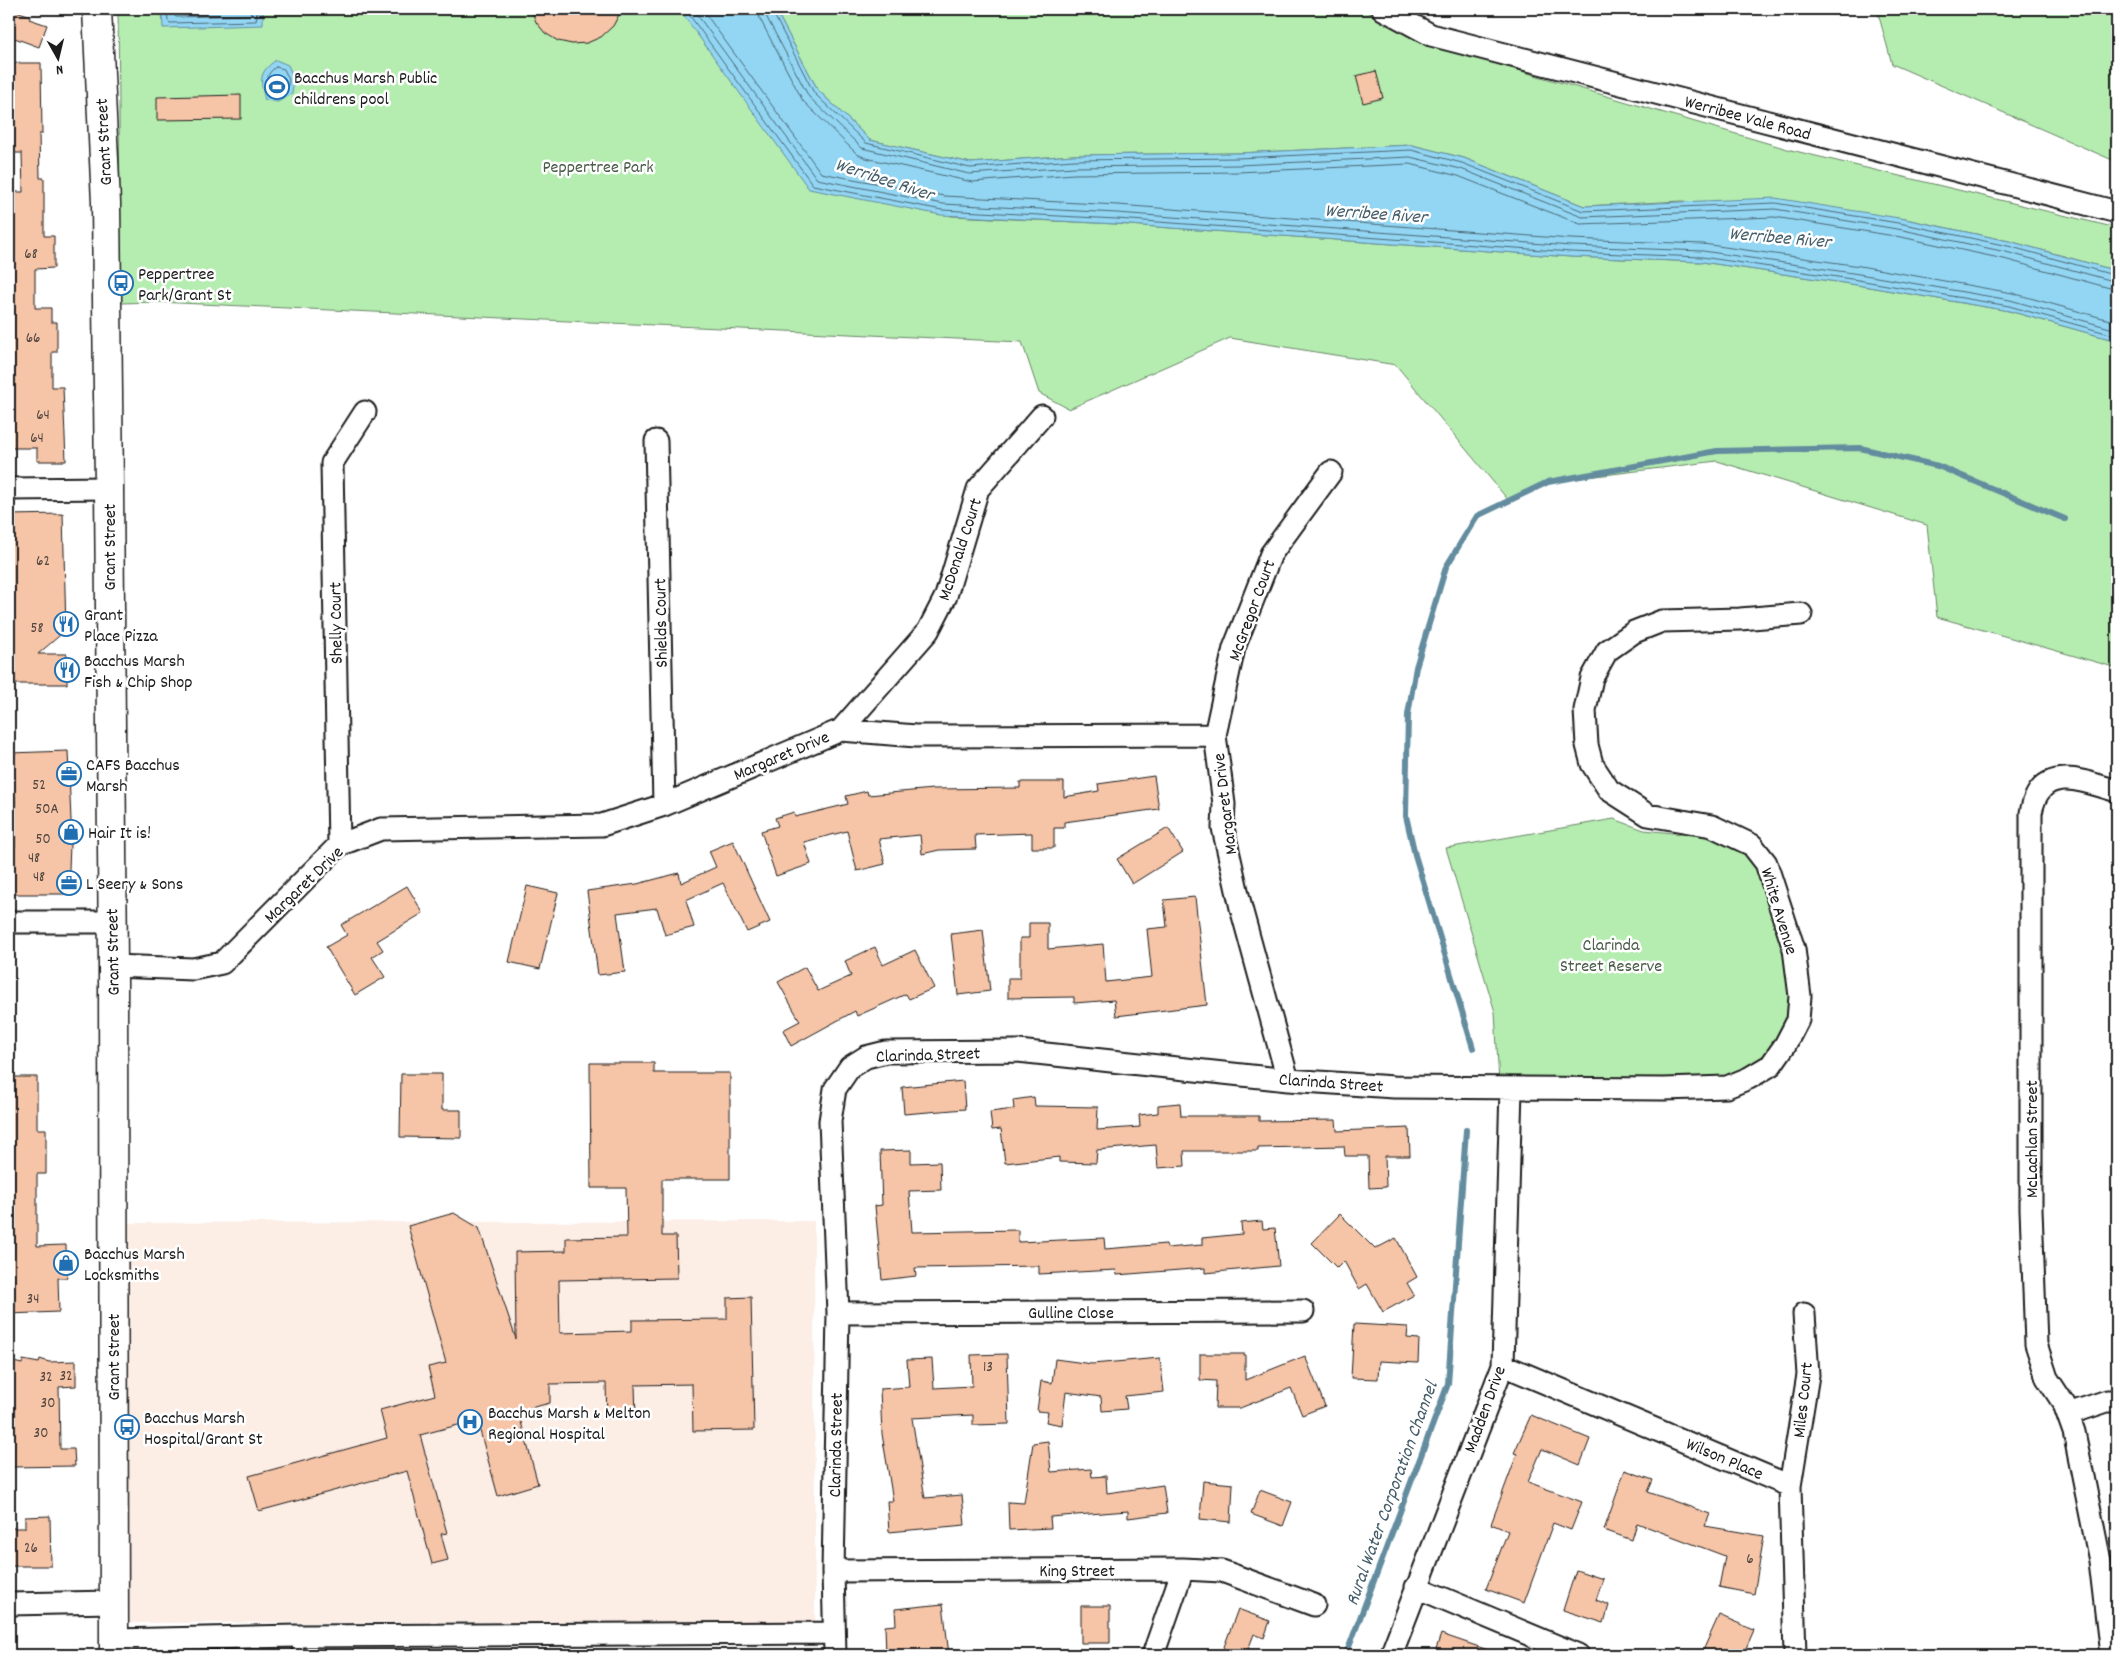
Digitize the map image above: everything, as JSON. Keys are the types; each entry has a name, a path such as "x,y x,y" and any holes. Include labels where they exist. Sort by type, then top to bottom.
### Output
{"main road":[{"name":"Grant Street","path":"97,9 106,203 109,488 113,966 114,1647"}],"street":[{"name":"Werribee Vale Road","path":"1384,9 1432,35 2117,212"},
{"name":"Shelly Court","path":"339,845 332,463 365,412"},
{"name":"McDonald Court","path":"841,730 928,631 946,596 978,489 1042,416"},
{"name":"Shields Court","path":"656,441 664,805"},
{"name":"McGregor Court","path":"1215,736 1234,648 1271,554 1331,472"},
{"path":"9,489 109,488"},
{"name":"White Avenue","path":"1511,1089 1727,1087 1750,1078 1771,1065 1785,1045 1798,1020 1800,996 1794,949 1766,863 1752,845 1712,826 1648,815 1609,790 1592,764 1588,745 1585,710 1592,678 1607,652 1634,632 1662,621 1740,619 1801,614"},
{"name":"Margaret Drive","path":"113,966 193,969 222,963 339,845 381,829 602,825 664,805 841,730 916,736 1215,736 1224,804 1223,828 1241,908 1288,1080"},
{"name":"McLachlan Street","path":"2111,1655 2100,1561 2074,1432 2064,1404 2047,1378 2036,1344 2033,1311 2031,1209 2031,813 2034,800 2042,789 2055,780 2072,777 2117,790"},
{"path":"9,922 112,922"},
{"name":"Clarinda Street","path":"835,1655 833,1571 838,1313 830,1121 835,1089 850,1067 866,1057 886,1052 1018,1051 1288,1080 1394,1087 1511,1089"},
{"name":"Madden Drive","path":"1391,1655 1503,1365 1511,1089"},
{"name":"Gulline Close","path":"838,1313 1304,1311"},
{"name":"Miles Court","path":"1790,1486 1808,1374 1804,1314"},
{"name":"Wilson Place","path":"1503,1365 1790,1486"},
{"path":"2068,1414 2107,1401 2117,1401"},
{"path":"1790,1486 1795,1655"},
{"path":"1152,1655 1184,1569"},
{"name":"King Street","path":"833,1571 1184,1569 1222,1571 1314,1605"},
{"path":"1416,1587 1578,1655"},
{"path":"9,1604 113,1602"},
{"path":"114,1647 298,1646 834,1633"}],"shaded area":[{"name":"Bacchus Marsh & Melton Regional Hospital","path":"814,1221 815,1621 125,1623 125,1223"}],"green space":[{"name":"Peppertree Park","path":"118,9 679,9 709,50 951,216 1116,224 1571,257 1702,262 1857,285 2009,311 2117,341 2117,668 1937,617 1927,525 1717,461 1548,482 1509,501 1396,365 1230,338 1069,409 1039,393 1022,342 157,302 121,303"},
{"path":"775,9 1361,9 1439,47 1791,150 2117,228 2117,271 2009,241 1905,219 1682,201 1584,206 1464,158 1412,145 1238,153 1073,155 971,163 870,140 818,90"},
{"path":"1877,9 2117,9 2117,162 1892,64"},
{"name":"Clarinda Street Reserve","path":"1614,819 1644,830 1711,837 1745,853 1757,869 1784,951 1792,993 1791,1015 1778,1039 1763,1056 1724,1081 1499,1083 1495,1012 1446,848"}],"water":[{"path":"162,9 263,9 263,25 163,28"},
{"name":"Werribee River","path":"679,9 775,9 818,90 870,140 971,163 1073,155 1238,153 1412,145 1464,158 1584,206 1775,198 1905,219 2009,241 2117,271 2117,341 2009,311 1857,285 1702,262 1571,257 1116,224 941,215 809,189"},
{"name":"Bacchus Marsh Public childrens pool","path":"276,60 288,65 294,79 292,94 278,102 265,100 262,87 263,73"}],"building":[{"path":"10,9 31,16 29,19 47,25 39,47 9,36"},
{"path":"531,9 622,9 613,26 601,37 587,43 572,44 558,41 545,33 536,22"},
{"path":"9,63 41,63 42,134 39,134 40,178 44,178 44,236 54,236 54,268 35,269 35,308 51,308 51,322 57,322 57,352 52,352 52,387 63,387 66,461 37,461 37,448 9,448 11,374 9,374 9,192 23,192 22,153 9,153"},
{"path":"1376,71 1383,98 1363,103 1356,76"},
{"path":"241,95 241,119 157,120 157,97"},
{"path":"63,514 66,630 38,654 67,654 67,684 9,684 9,515"},
{"path":"68,751 71,820 68,894 9,894 9,847 15,847 15,796 9,796 9,753"},
{"path":"1154,776 1159,809 1064,822 1064,828 1054,828 1054,848 1032,848 1032,833 975,835 976,849 939,850 922,854 920,835 879,839 885,864 857,871 847,831 804,842 811,864 776,876 761,831 778,826 775,818 794,812 795,817 848,804 846,796 867,791 868,795 933,789 1020,788 1020,782 1064,782 1064,797 1099,791 1098,784"},
{"path":"1168,828 1183,852 1132,884 1117,859"},
{"path":"733,841 770,922 747,932 723,883 686,900 694,927 665,935 657,908 617,913 625,972 598,975 587,891 637,884 679,873 681,883 716,867 709,851"},
{"path":"407,886 423,913 377,941 383,950 372,957 385,977 355,995 326,947 347,935 341,925"},
{"path":"527,886 558,893 540,969 509,962"},
{"path":"1195,897 1207,1005 1116,1016 1114,1000 1074,1003 1074,997 1008,998 1008,978 1020,978 1020,938 1029,938 1029,923 1048,923 1048,949 1103,944 1106,982 1152,977 1147,929 1167,927 1164,900"},
{"path":"983,930 990,991 958,995 951,934"},
{"path":"875,947 883,965 915,950 934,988 909,999 906,994 857,1016 855,1011 791,1046 783,1030 800,1021 778,982 805,967 818,991 851,976 845,961"},
{"path":"590,1063 654,1063 654,1073 730,1073 730,1179 662,1179 662,1236 676,1236 677,1278 559,1280 560,1333 632,1331 632,1320 727,1319 727,1298 751,1297 754,1430 693,1431 692,1384 635,1385 636,1418 607,1418 606,1383 550,1384 550,1403 518,1411 538,1484 498,1496 477,1420 420,1435 447,1533 441,1534 448,1560 432,1564 407,1471 259,1511 249,1476 387,1438 380,1410 435,1395 428,1367 446,1363 408,1226 454,1213 479,1228 516,1339 515,1252 566,1251 566,1238 627,1237 626,1188 591,1188"},
{"path":"401,1074 442,1074 442,1110 461,1110 461,1138 400,1137"},
{"path":"9,1077 37,1077 37,1129 46,1129 46,1174 37,1174 37,1246 66,1245 67,1278 58,1278 59,1312 9,1314"},
{"path":"963,1081 965,1109 904,1114 902,1087"},
{"path":"1034,1097 1035,1106 1098,1107 1097,1130 1140,1127 1139,1115 1158,1113 1158,1105 1180,1103 1181,1116 1259,1116 1259,1121 1336,1120 1337,1131 1409,1128 1410,1156 1385,1156 1386,1187 1369,1188 1368,1156 1345,1156 1344,1146 1258,1148 1258,1151 1184,1151 1185,1166 1158,1168 1156,1145 1097,1150 1096,1163 1059,1162 1059,1157 1005,1163 1001,1129 992,1130 990,1112 1014,1109 1013,1100"},
{"path":"911,1150 911,1163 940,1162 941,1190 909,1191 912,1232 1018,1230 1018,1242 1104,1238 1105,1249 1166,1244 1167,1248 1202,1245 1202,1238 1242,1234 1241,1223 1262,1221 1263,1229 1275,1228 1279,1266 1205,1273 1205,1268 1117,1275 1116,1270 1039,1274 1039,1266 915,1268 916,1276 882,1280 875,1206 882,1205 880,1151"},
{"path":"1340,1214 1375,1249 1396,1238 1417,1277 1407,1283 1414,1295 1383,1312 1367,1284 1359,1289 1344,1261 1337,1268 1312,1243"},
{"path":"1354,1324 1408,1327 1407,1338 1419,1339 1418,1363 1379,1361 1378,1379 1351,1378"},
{"path":"1007,1354 1009,1424 973,1425 973,1415 912,1418 925,1498 962,1495 965,1525 889,1532 887,1501 893,1501 882,1434 880,1389 909,1387 907,1360 932,1359 934,1388 972,1386 971,1355"},
{"path":"1200,1354 1245,1354 1245,1380 1305,1356 1325,1406 1302,1415 1291,1388 1240,1408 1215,1408 1216,1381 1200,1380"},
{"path":"1160,1358 1164,1392 1125,1396 1127,1409 1102,1411 1101,1397 1066,1392 1062,1425 1046,1422 1048,1412 1037,1411 1041,1381 1052,1383 1055,1359 1092,1364"},
{"path":"40,1359 49,1362 76,1361 76,1386 59,1387 60,1449 74,1449 75,1466 11,1467 9,1361 22,1364 23,1360 39,1363"},
{"path":"1531,1415 1590,1439 1580,1465 1542,1449 1528,1482 1582,1502 1571,1530 1553,1523 1524,1603 1486,1589 1508,1531 1491,1524 1517,1454 1514,1453"},
{"path":"1048,1441 1051,1472 1091,1469 1092,1477 1106,1476 1107,1493 1163,1485 1167,1513 1128,1518 1128,1511 1050,1517 1051,1528 1009,1530 1008,1502 1024,1503 1033,1443"},
{"path":"1625,1470 1653,1480 1648,1492 1710,1514 1705,1526 1764,1536 1754,1594 1719,1587 1725,1556 1637,1523 1632,1540 1604,1530"},
{"path":"1203,1481 1233,1484 1231,1522 1200,1519"},
{"path":"1260,1490 1292,1502 1283,1526 1251,1514"},
{"path":"50,1516 51,1566 11,1566 10,1528 25,1528 25,1517"},
{"path":"1576,1570 1603,1579 1596,1600 1609,1605 1604,1623 1563,1610"},
{"path":"943,1604 949,1655 886,1655 885,1626 896,1625 895,1609"},
{"path":"1081,1606 1110,1606 1110,1643 1081,1643"},
{"path":"1238,1609 1270,1621 1264,1638 1254,1634 1246,1655 1221,1655"},
{"path":"1719,1615 1754,1630 1743,1655 1701,1655"},
{"path":"1441,1634 1494,1652 1494,1655 1434,1655"}],"waterway":[{"name":"Rural Water Corporation Channel","path":"1473,1048 1415,855 1406,816 1408,715 1416,667 1446,567 1477,516 1548,482 1717,451 1860,448 1938,466 2065,519"},
{"name":"Rural Water Corporation Channel","path":"1346,1655 1448,1384 1466,1130"}],"place":[{"name":"Bacchus Marsh Public childrens pool","path":"277,87"},
{"name":"Peppertree Park/Grant St","path":"121,283"},
{"name":"Grant Place Pizza","path":"66,624"},
{"name":"Bacchus Marsh Fish & Chip Shop","path":"67,670"},
{"name":"CAFS Bacchus Marsh","path":"69,774"},
{"name":"Hair It is!","path":"71,832"},
{"name":"L Seery & Sons","path":"69,883"},
{"name":"Bacchus Marsh Locksmiths","path":"66,1263"},
{"name":"Bacchus Marsh & Melton Regional Hospital","path":"470,1422"},
{"name":"Bacchus Marsh Hospital/Grant St","path":"127,1427"}]}
